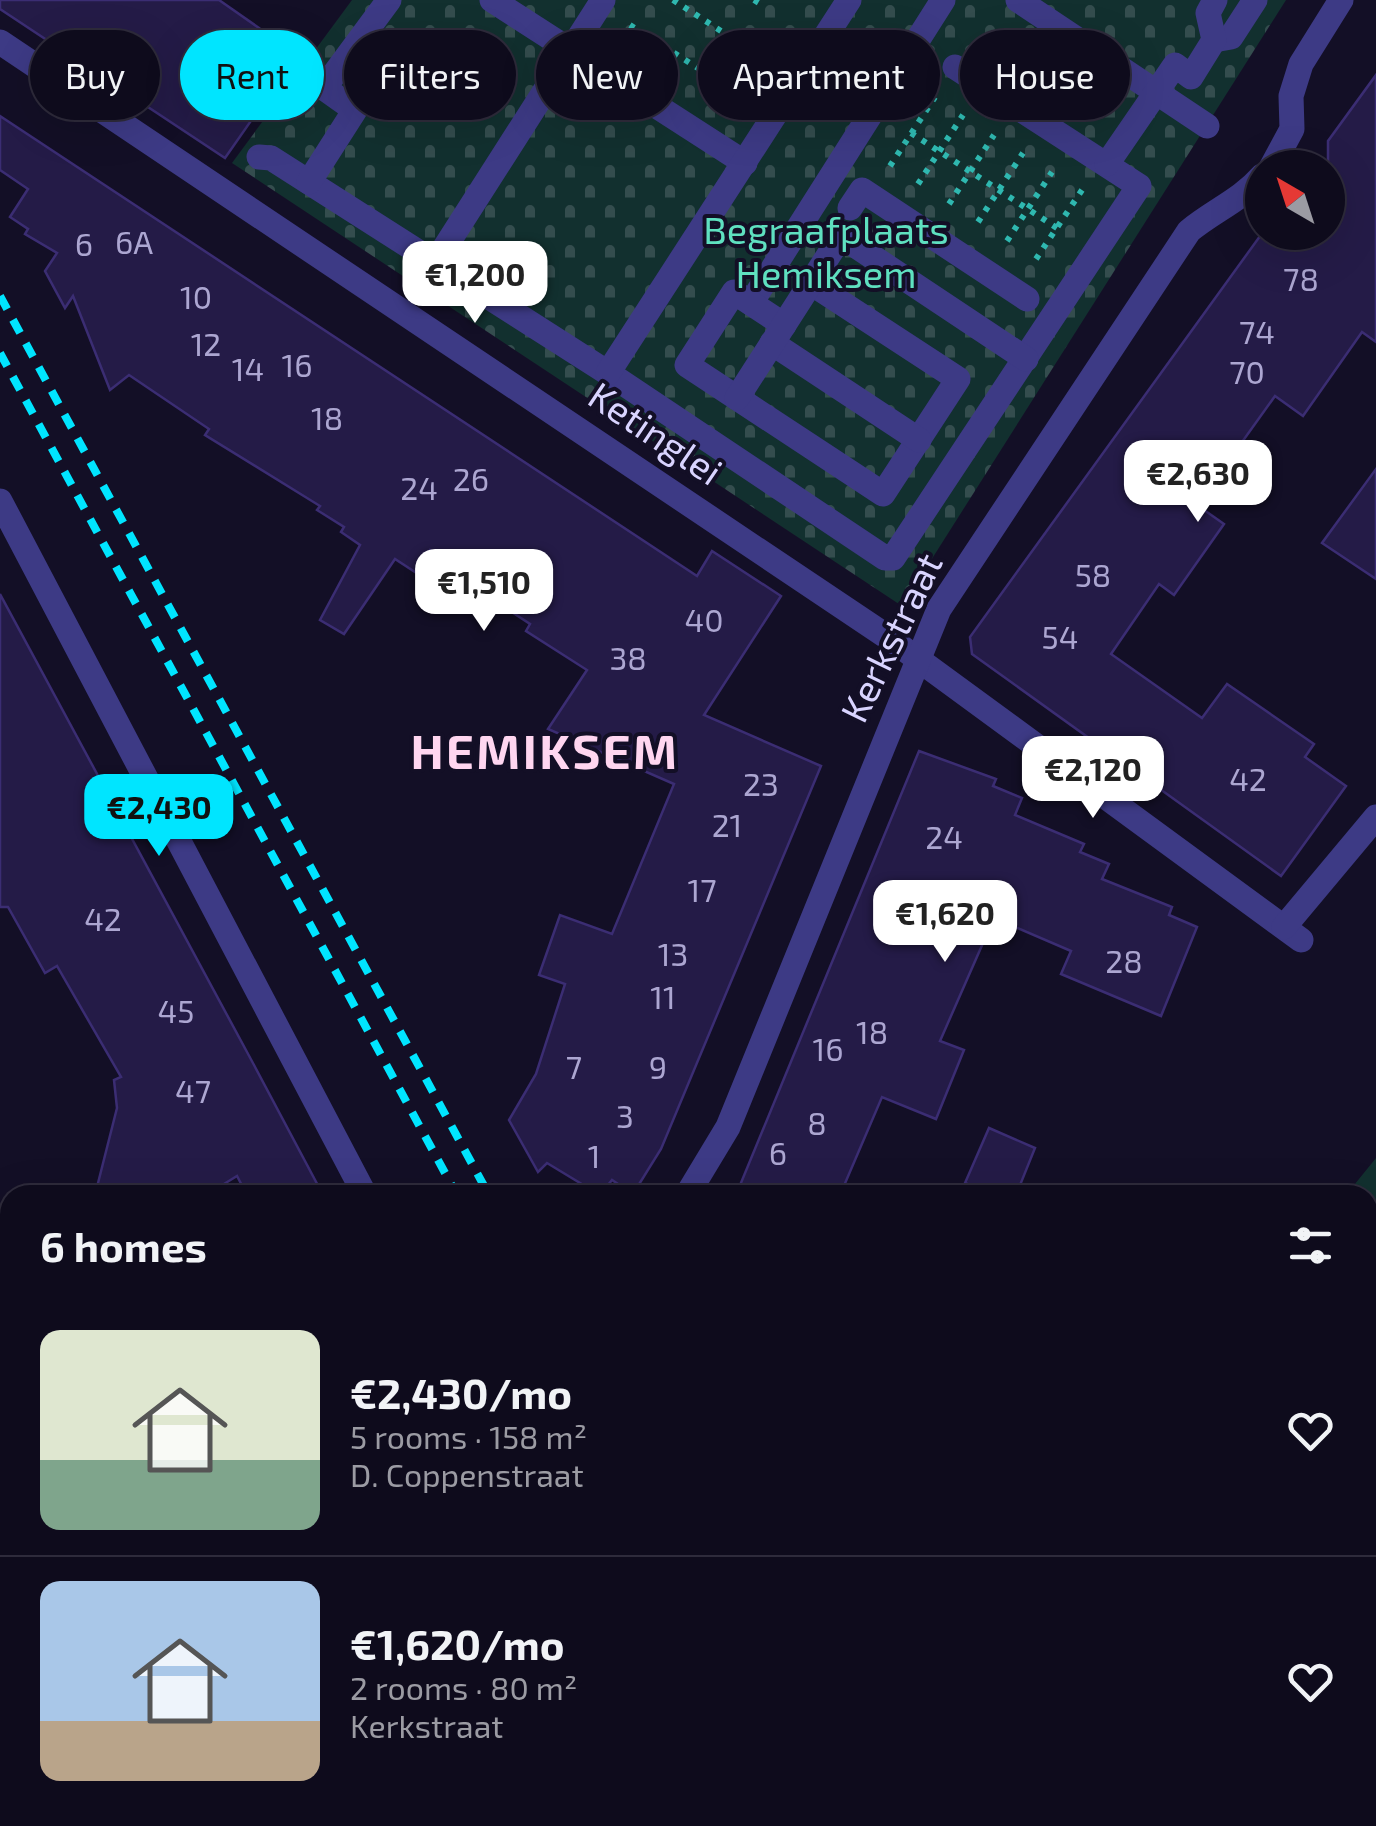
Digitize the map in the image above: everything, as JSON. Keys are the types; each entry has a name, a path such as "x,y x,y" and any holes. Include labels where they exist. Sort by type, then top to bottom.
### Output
{"street":[{"path":"309,182 355,110 324,88 389,0"},
{"path":"492,0 538,30"},
{"path":"608,373 849,0"},
{"path":"751,303 943,0"},
{"path":"1018,0 1207,126"},
{"path":"1214,40 1231,37 1255,0"},
{"path":"1281,150 1292,129 1290,96 1301,64 1341,0"},
{"path":"585,30 602,3"},
{"path":"1104,162 1174,65 1192,77 1214,40 1204,4"},
{"name":"Ketinglei","path":"0,42 917,658 1293,934 1376,817"},
{"path":"955,67 960,70"},
{"path":"435,263 536,106"},
{"path":"678,120 745,163"},
{"path":"258,158 271,158 608,373 885,558 893,558 1140,186 1038,120"},
{"path":"822,190 899,214 1022,295"},
{"name":"Kerkstraat","path":"694,1185 728,1127 940,608 1189,231 1215,210 1245,195"},
{"path":"738,398 860,202"},
{"path":"841,236 1026,359"},
{"path":"811,283 958,379 919,440 883,494 688,365 734,292 751,303 778,334 919,440"},
{"path":"0,501 361,1185"}],"path":[{"path":"674,0 720,30"},
{"path":"602,3 698,68"},
{"path":"860,202 955,67"},
{"path":"899,214 960,120"},
{"path":"929,234 1003,120"},
{"path":"958,253 1043,123"},
{"path":"911,133 1057,228"},
{"path":"987,272 1072,142"},
{"path":"1022,295 1057,228 1104,162"}],"green space":[{"name":"Begraafplaats Hemiksem","path":"352,0 1286,0 902,606 232,163 264,120 324,120 324,38"},
{"path":"1376,1158 1376,1185 1354,1185"}],"building":[{"path":"0,0 219,0 259,28 180,30 180,120 252,120 225,158 160,115 160,30 32,30 0,9"},
{"path":"1376,75 1376,342 1362,332 1303,416 1275,396 1197,505 1224,524 1174,595 1159,584 1111,654 1202,718 1227,684 1314,744 1305,757 1346,786 1281,876 972,654 970,637 1250,250 1345,250 1345,150 1328,150 1328,141"},
{"path":"0,116 697,576 712,551 781,596 704,715 821,766 661,1149 639,1185 620,1185 612,1180 608,1185 583,1185 547,1163 538,1172 509,1120 536,1074 565,984 539,975 560,915 612,934 674,784 548,729 587,670 526,631 530,624 498,603 501,599 430,550 415,572 395,559 344,634 320,620 360,545 341,532 344,527 317,510 320,506 205,435 209,429 129,375 110,390 73,296 65,308 45,271 57,253 25,234 28,229 10,217 28,189 0,170"},
{"path":"1376,469 1376,579 1322,543"},
{"path":"0,594 318,1185 242,1185 237,1176 222,1185 98,1185 117,1108 114,1080 121,1077 57,966 45,973 8,907 0,907"},
{"path":"919,751 996,779 993,786 1022,798 1015,815 1084,844 1080,852 1109,864 1102,879 1172,907 1169,915 1197,927 1161,1016 1061,974 1071,951 994,918 940,1041 964,1050 936,1119 882,1097 844,1185 740,1185"},
{"path":"989,1128 1035,1148 1020,1185 965,1183"}],"railway":[{"path":"0,296 484,1185"},
{"path":"0,353 452,1185"}],"district":[{"name":"HEMIKSEM","path":"545,752"}]}
